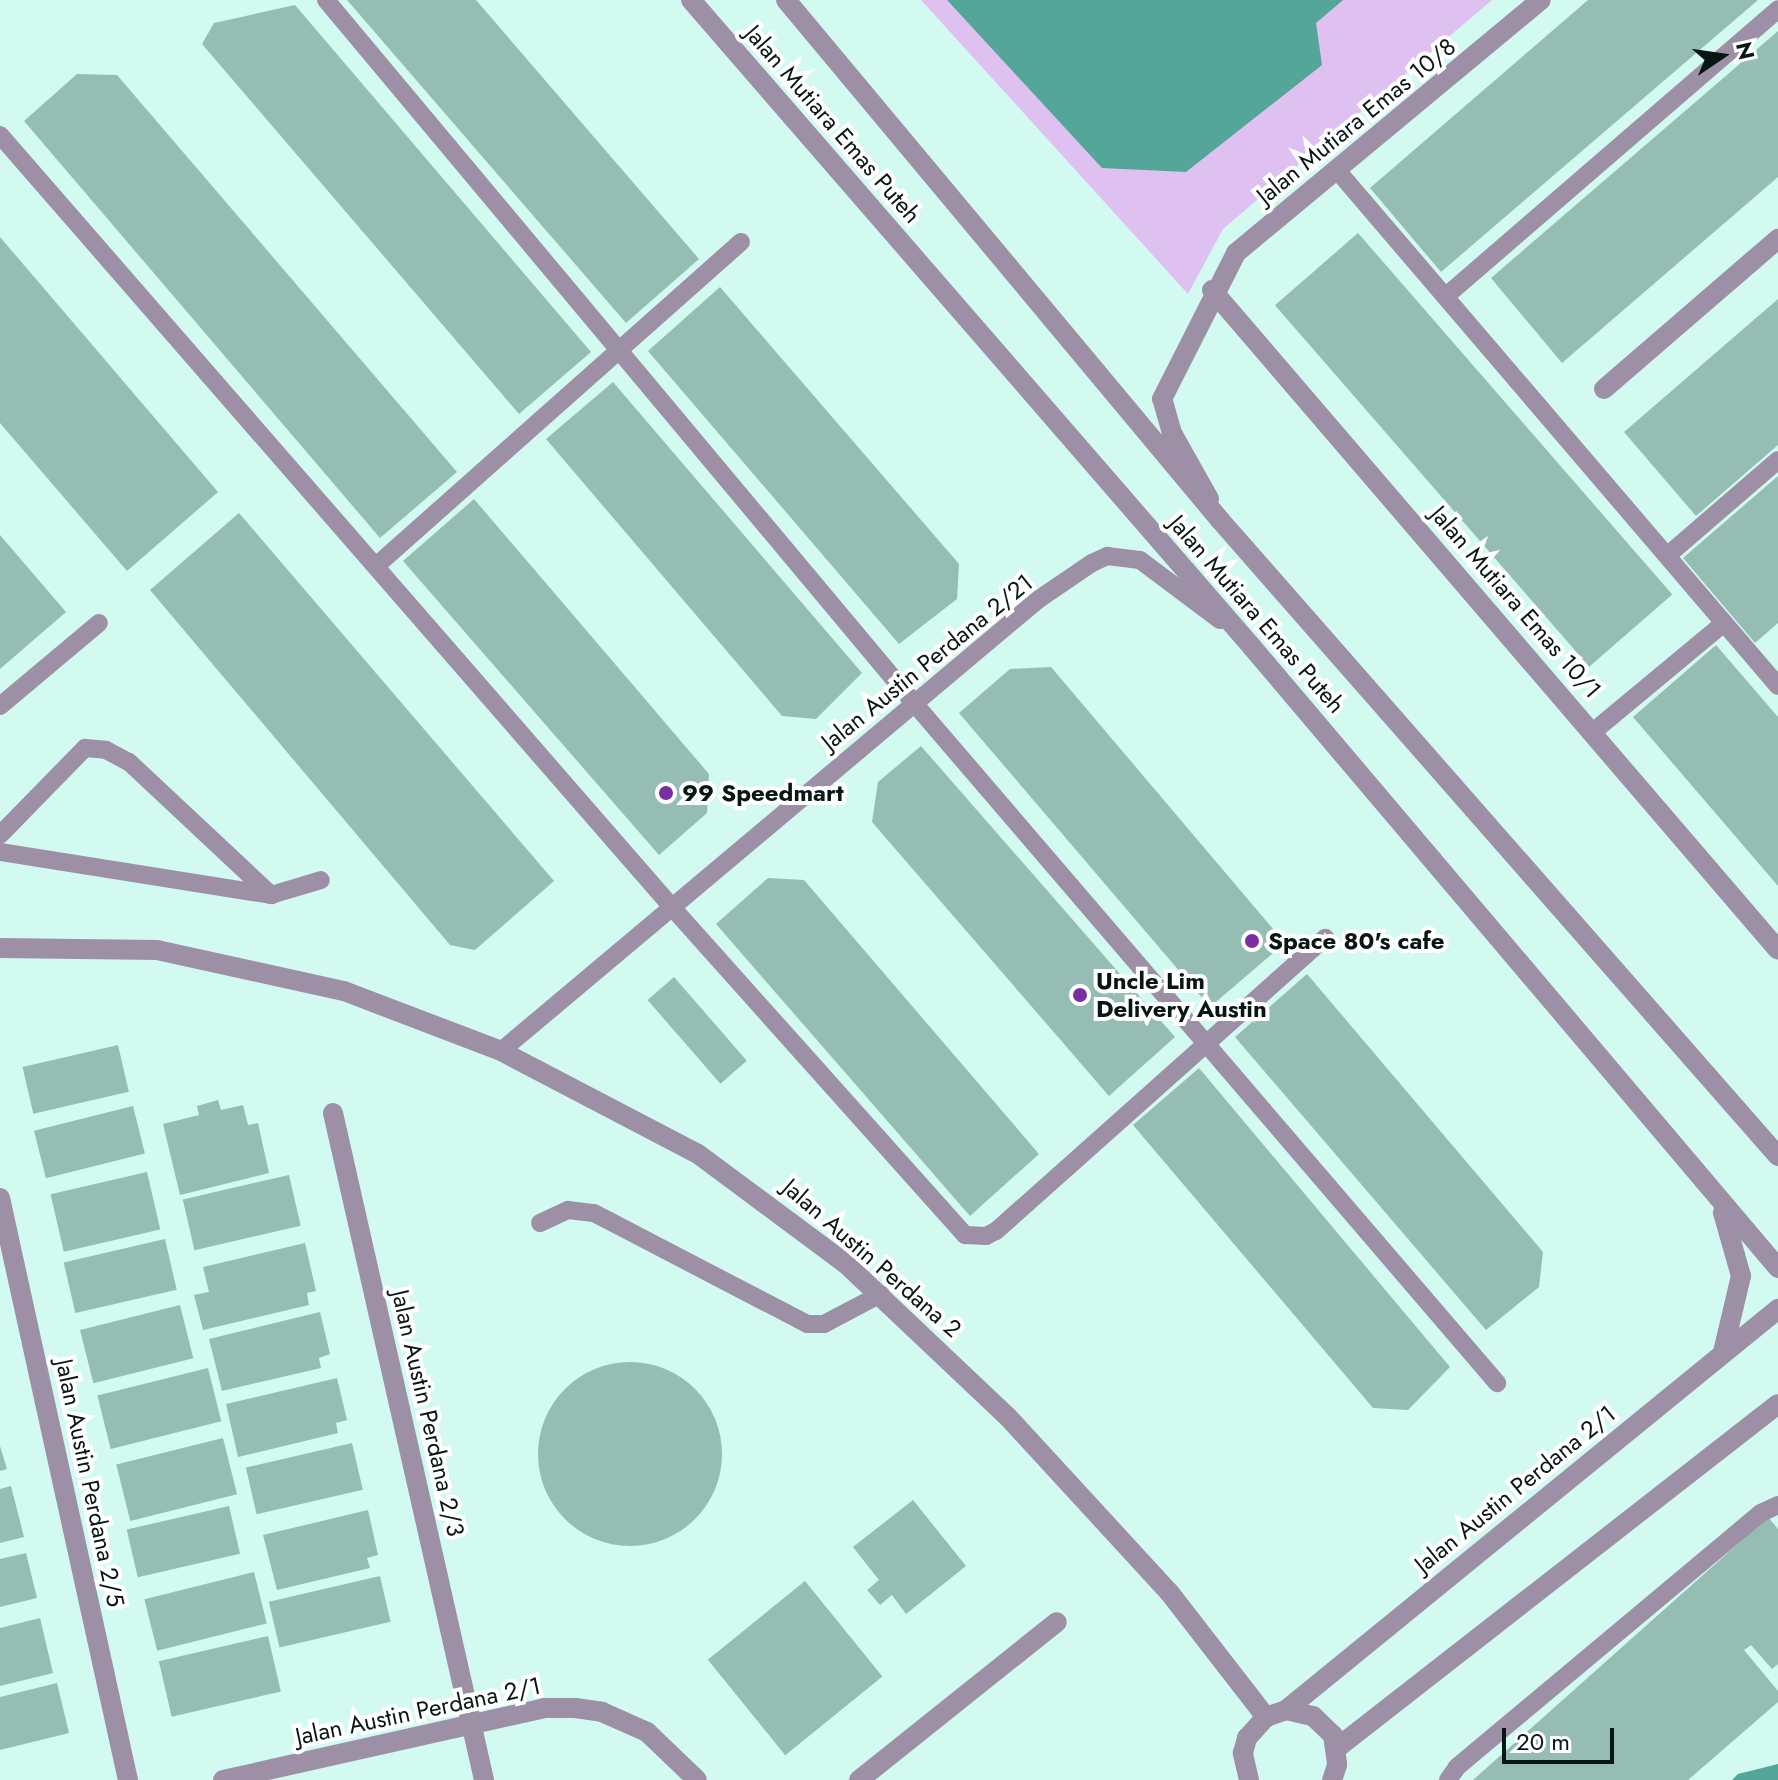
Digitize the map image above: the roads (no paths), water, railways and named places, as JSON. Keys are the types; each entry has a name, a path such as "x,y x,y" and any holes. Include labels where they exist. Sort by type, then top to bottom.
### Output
{"street":[{"name":"Jalan Mutiara Emas Puteh","path":"691,0 1252,647 1778,1268"},
{"name":"Jalan Mutiara Emas Puteh","path":"786,0 1220,520 1778,1156"},
{"name":"Jalan Mutiara Emas 10/8","path":"1220,520 1172,433 1162,399 1212,290 1236,253 1541,0"},
{"path":"1604,389 1778,239"},
{"name":"Jalan Mutiara Emas 10/1","path":"1212,290 1594,731 1778,950"},
{"name":"Jalan Austin Perdana 2","path":"0,948 157,950 258,968 344,991 501,1051 698,1154 764,1198 881,1294 1072,1483 1169,1592 1266,1717"},
{"name":"Jalan Austin Perdana 2/3","path":"333,1113 484,1780"},
{"path":"1715,1195 1735,1241 1741,1276 1723,1352"},
{"name":"Jalan Austin Perdana 2/5","path":"0,1198 128,1780"},
{"name":"Jalan Austin Perdana 2/1","path":"1286,1710 1778,1309"},
{"path":"1337,1748 1778,1404"},
{"path":"859,1780 1057,1622"},
{"name":"Jalan Austin Perdana 2/1","path":"223,1780 544,1708 602,1712 647,1732 697,1780"},
{"path":"1249,1780 1243,1753 1247,1738 1266,1717 1286,1710 1324,1724 1337,1748 1332,1780"}],"lane":[{"path":"326,0 914,703 1497,1383"},
{"path":"1446,296 1778,9"},
{"path":"0,135 670,905 965,1235 986,1236 996,1231 1325,938"},
{"path":"1336,169 1778,686"},
{"path":"376,566 741,242"},
{"path":"1668,555 1778,460"},
{"name":"Jalan Austin Perdana 2/21","path":"501,1051 670,905 1039,599 1092,563 1124,555 1171,579 1252,647"},
{"path":"0,706 99,623"},
{"path":"1594,731 1723,624"},
{"path":"0,835 85,748 106,750 129,762 271,895"},
{"path":"0,852 271,895 321,880"},
{"path":"540,1223 568,1210 594,1213 807,1324 824,1324 881,1294"},
{"path":"1448,1780 1457,1767 1761,1513 1778,1505"}],"place":[{"name":"99 Speedmart","path":"666,793"},
{"name":"Space 80's cafe","path":"1252,941"},
{"name":"Uncle Lim Delivery Austin","path":"1080,995"}]}
